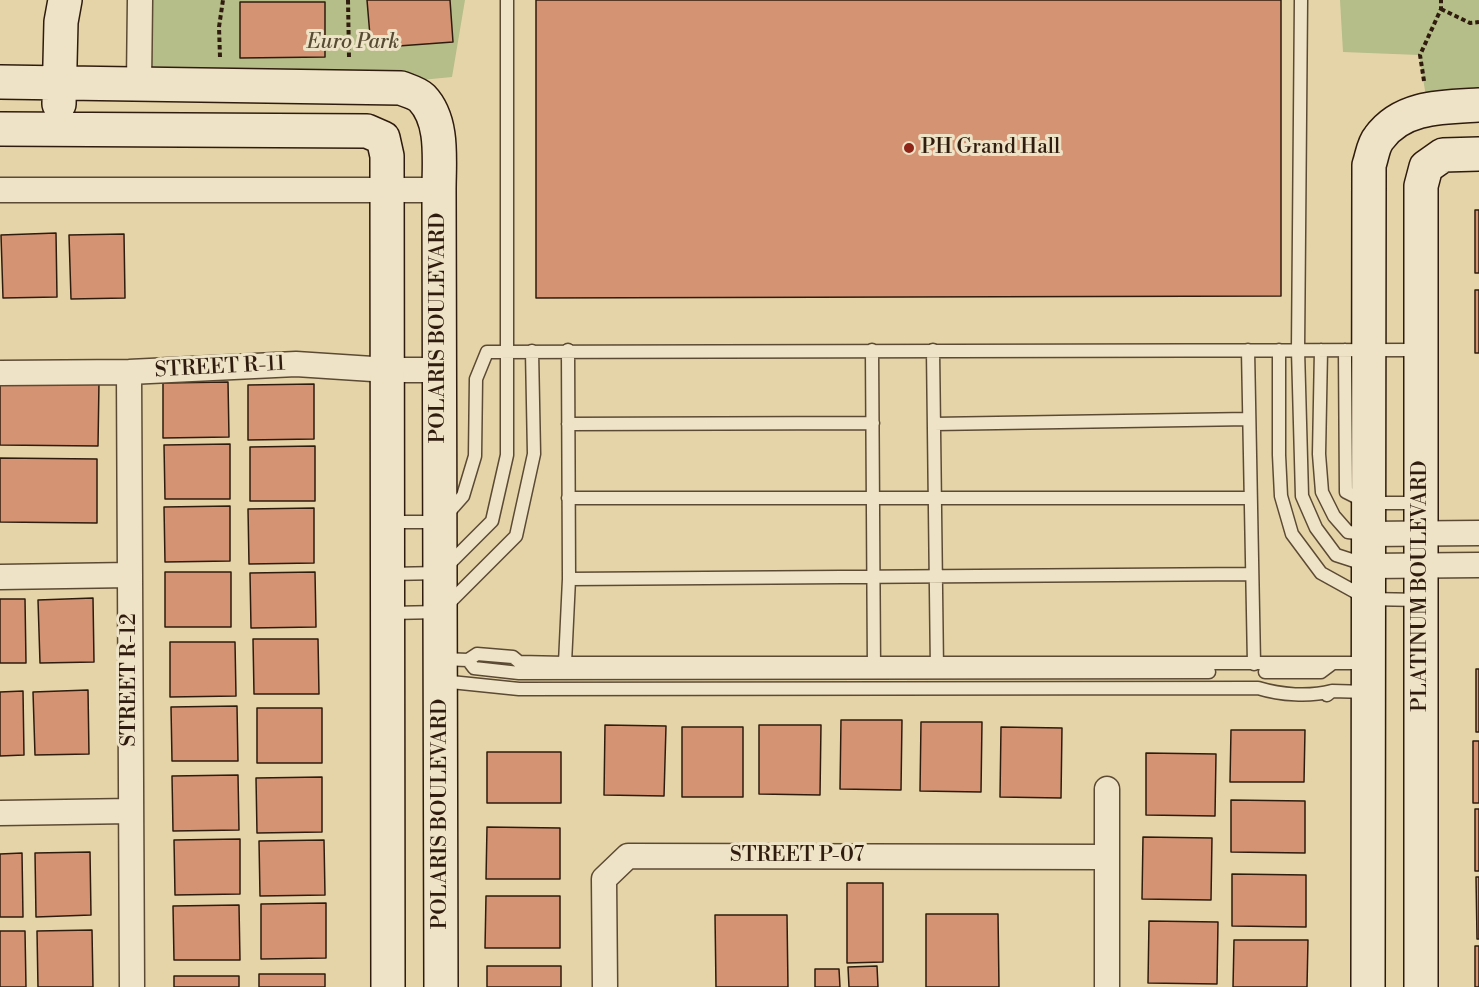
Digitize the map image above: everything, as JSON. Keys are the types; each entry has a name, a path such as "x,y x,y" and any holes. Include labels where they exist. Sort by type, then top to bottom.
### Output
{"street":[{"path":"60,129 61,22 65,0"},
{"path":"138,83 140,0"},
{"name":"POLARIS BOULEVARD","path":"0,82 401,88 421,96 433,113 438,139 439,190 440,612 453,671 441,987"},
{"path":"1368,987 1368,534 1357,350 1369,165 1377,139 1398,120 1428,108 1479,105"},
{"path":"0,129 367,131 383,138 387,156 388,987"},
{"path":"1368,187 1421,186 1426,167 1443,155 1479,154"},
{"name":"PLATINUM BOULEVARD","path":"1421,186 1421,987"},
{"path":"0,190 439,190"},
{"name":"STREET R-11","path":"0,373 129,372 296,364 388,370 439,370"},
{"name":"STREET R-12","path":"129,372 132,987"},
{"path":"1368,534 1421,518 1479,533"},
{"path":"1368,534 1421,566 1479,565"},
{"path":"0,577 130,575"},
{"path":"1107,789 1107,987"},
{"path":"0,813 131,811"},
{"name":"STREET P-07","path":"605,987 604,879 628,856 1107,857"}],"lane":[{"path":"388,574 440,573 492,521 507,455 507,0"},
{"path":"1301,0 1298,350 1302,496 1316,528 1336,555 1368,534"},
{"path":"564,663 568,579 568,350"},
{"path":"872,350 875,688"},
{"path":"933,350 938,687"},
{"path":"1248,350 1254,664"},
{"path":"1279,350 1281,496 1292,534 1321,573 1368,599 1422,600"},
{"path":"1321,350 1319,454 1322,492 1334,516 1348,531 1368,534"},
{"path":"388,522 440,522 464,496 475,456 476,379 487,351 1421,350"},
{"path":"388,613 440,612 516,536 534,454 532,351"},
{"path":"934,424 1249,419"},
{"path":"568,424 873,423"},
{"path":"568,498 1250,498"},
{"path":"568,579 1251,574"},
{"path":"519,668 564,663 874,668"},
{"path":"453,671 474,668 1280,668 1333,663 1368,677"},
{"path":"937,668 1254,664 1280,668"},
{"path":"453,671 472,691 511,693 519,689 1258,688 1275,698 1323,699 1332,691 1368,677"}],"path":[{"path":"221,85 219,27 223,0"},
{"path":"348,0 349,87"},
{"path":"1428,108 1420,54 1441,9 1441,0"},
{"path":"1441,9 1470,23 1479,22"}],"green space":[{"name":"Euro Park","path":"140,0 465,0 452,77 349,87 139,83"},
{"path":"1340,0 1479,0 1479,105 1428,108 1419,55 1343,52"}],"building":[{"path":"367,0 450,0 453,42 371,48"},
{"name":"PH Grand Hall","path":"536,0 1281,0 1281,296 536,298"},
{"path":"240,2 325,2 325,57 240,58"},
{"path":"1475,210 1479,210 1479,273 1475,273"},
{"path":"56,233 57,297 3,298 1,235"},
{"path":"124,234 125,298 71,299 69,235"},
{"path":"1475,290 1479,290 1479,353 1475,353"},
{"path":"0,381 99,382 98,446 0,445"},
{"path":"228,382 229,437 163,438 163,383"},
{"path":"314,384 314,439 248,440 248,385"},
{"path":"230,444 230,499 165,499 164,445"},
{"path":"315,446 315,501 250,501 250,447"},
{"path":"0,458 97,459 97,523 0,522"},
{"path":"230,506 230,561 165,562 164,507"},
{"path":"314,508 314,563 249,564 248,509"},
{"path":"165,572 231,572 231,627 165,627"},
{"path":"315,572 316,627 251,628 250,573"},
{"path":"93,598 94,662 40,663 38,600"},
{"path":"0,599 25,599 26,663 0,663"},
{"path":"253,639 318,639 319,694 254,694"},
{"path":"170,642 235,642 236,696 170,697"},
{"path":"1476,669 1479,669 1479,732 1476,732"},
{"path":"88,690 89,754 35,755 33,692"},
{"path":"23,691 24,755 0,756 0,692"},
{"path":"237,706 238,761 172,761 171,707"},
{"path":"257,708 322,708 322,763 257,763"},
{"path":"841,720 902,720 901,790 840,789"},
{"path":"921,722 982,722 981,792 920,791"},
{"path":"605,725 666,726 664,796 604,795"},
{"path":"759,725 821,725 820,795 759,794"},
{"path":"682,727 743,727 743,797 682,797"},
{"path":"1001,727 1062,728 1061,798 1000,797"},
{"path":"1231,730 1305,730 1304,782 1230,782"},
{"path":"1473,741 1479,741 1479,803 1473,803"},
{"path":"487,752 561,752 561,803 487,803"},
{"path":"1146,753 1216,754 1215,816 1146,815"},
{"path":"238,775 239,830 173,831 172,776"},
{"path":"322,777 322,832 257,833 256,778"},
{"path":"1231,800 1305,801 1305,853 1231,852"},
{"path":"1475,809 1479,809 1479,871 1475,871"},
{"path":"487,827 560,828 560,879 486,879"},
{"path":"1143,837 1212,838 1211,900 1142,899"},
{"path":"240,839 240,894 175,895 174,840"},
{"path":"324,840 325,895 260,896 259,841"},
{"path":"90,852 91,915 36,917 35,853"},
{"path":"22,853 23,917 0,917 0,854"},
{"path":"1232,874 1306,875 1306,927 1232,926"},
{"path":"1476,877 1479,877 1479,939 1477,939"},
{"path":"847,883 883,883 883,962 847,963"},
{"path":"486,896 560,896 560,948 485,948"},
{"path":"326,903 326,958 261,959 261,904"},
{"path":"239,905 240,960 174,960 173,906"},
{"path":"926,914 998,914 999,987 926,987"},
{"path":"715,915 787,915 788,987 716,987"},
{"path":"1149,921 1218,922 1217,984 1148,983"},
{"path":"92,930 93,987 38,987 37,931"},
{"path":"0,931 25,931 26,987 0,987"},
{"path":"1234,940 1308,940 1307,987 1233,987"},
{"path":"1475,946 1479,946 1479,987 1475,987"},
{"path":"487,966 561,966 561,987 487,987"},
{"path":"877,966 878,987 849,987 848,967"},
{"path":"815,969 839,969 840,987 815,987"},
{"path":"259,974 325,974 325,987 259,987"},
{"path":"174,976 239,976 239,987 174,987"}],"place":[{"name":"PH Grand Hall","path":"909,148"}]}
